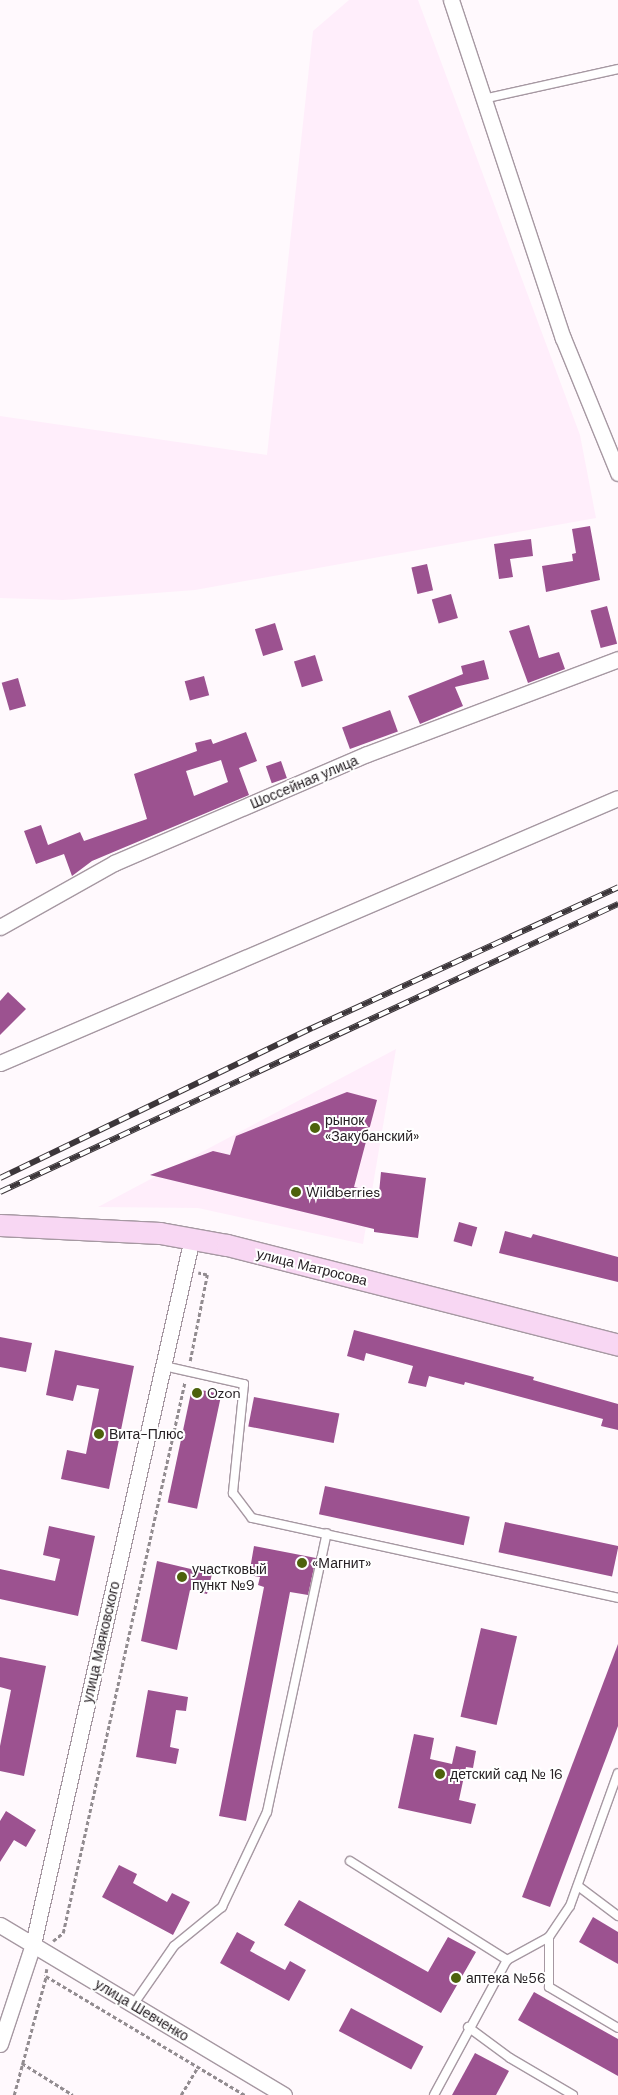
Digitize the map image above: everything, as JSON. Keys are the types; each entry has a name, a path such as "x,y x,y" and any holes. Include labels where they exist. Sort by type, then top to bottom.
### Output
{"main road":[{"name":"улица Матросова","path":"0,1225 192,1238 618,1345"}],"street":[{"path":"451,0 563,338 618,473"},
{"name":"Шоссейная улица","path":"0,927 114,863 367,754 618,659"},
{"path":"0,1063 618,798"},
{"name":"улица Маяковского","path":"0,2044 33,1944 192,1238"},
{"name":"улица Шевченко","path":"0,1925 284,2095"}],"lane":[{"path":"483,99 618,69"},
{"path":"164,1366 244,1384 233,1493 252,1518 618,1598"},
{"path":"133,2005 174,1946 222,1906 267,1812 327,1533"},
{"path":"618,1773 614,1797 578,1886 549,1937 549,1987 618,2028"},
{"path":"350,1861 507,1960"},
{"path":"578,1886 618,1916"},
{"path":"434,2095 468,2027 507,1960 549,1937"},
{"path":"468,2027 510,2058 573,2095"}],"path":[{"path":"14,2095 46,1976 54,1938 63,1933 188,1372 207,1275 186,1270"},
{"path":"46,1976 244,2095"},
{"path":"22,2063 73,2095"},
{"path":"181,2095 198,2067"}],"shaded area":[{"path":"349,0 418,0 580,435 596,518 195,590 63,600 0,598 0,416 267,455 313,31"},
{"name":"рынок «Закубанский»","path":"396,1049 363,1244 198,1208 98,1207"}],"building":[{"path":"590,526 600,580 546,592 542,566 573,561 572,554 576,553 572,529"},
{"path":"531,539 533,556 510,559 513,577 499,579 494,544"},
{"path":"427,564 433,590 417,594 411,568"},
{"path":"451,594 458,618 439,624 432,600"},
{"path":"607,606 617,644 601,648 591,610"},
{"path":"275,623 283,650 263,656 255,629"},
{"path":"529,625 539,658 559,652 565,669 528,683 509,631"},
{"path":"315,655 323,681 302,687 294,661"},
{"path":"484,660 489,679 455,687 463,706 420,724 408,696 463,674 461,666"},
{"path":"204,676 209,695 190,700 185,681"},
{"path":"18,678 26,706 10,711 2,683"},
{"path":"390,710 398,732 350,749 342,727"},
{"path":"246,732 257,761 239,768 249,795 92,861 72,876 64,854 36,864 24,831 41,825 48,845 80,832 84,841 147,819 134,774 197,751 195,743 211,739 213,744","holes":["221,760 228,782 194,796 186,771"]},
{"path":"281,761 287,778 272,783 266,766"},
{"path":"8,992 26,1009 0,1035 0,1001"},
{"name":"рынок «Закубанский»","path":"347,1092 377,1100 354,1187 379,1193 381,1172 426,1178 418,1238 374,1232 374,1229 150,1175 213,1151 230,1155 236,1136"},
{"path":"459,1222 477,1227 472,1246 453,1241"},
{"path":"505,1231 531,1238 533,1234 618,1257 618,1282 499,1253"},
{"path":"354,1330 534,1377 533,1380 618,1404 618,1430 601,1426 603,1419 465,1382 464,1385 429,1376 426,1387 408,1383 413,1366 366,1353 364,1361 347,1356"},
{"path":"0,1337 32,1343 26,1372 0,1367"},
{"path":"55,1350 134,1366 109,1489 61,1479 67,1450 86,1454 99,1389 77,1385 73,1401 46,1395"},
{"path":"192,1388 221,1394 197,1509 168,1502"},
{"path":"254,1397 339,1414 334,1443 248,1426"},
{"path":"325,1486 470,1517 464,1545 319,1514"},
{"path":"505,1522 618,1546 612,1576 499,1552"},
{"path":"49,1526 95,1536 78,1616 0,1599 0,1569 55,1581 60,1559 43,1555"},
{"path":"254,1546 316,1558 308,1595 290,1592 246,1821 219,1816 264,1587 258,1585 260,1577 249,1575"},
{"path":"157,1561 212,1574 207,1594 190,1590 177,1650 141,1641"},
{"path":"481,1628 517,1636 497,1725 461,1717"},
{"path":"618,1644 618,1726 550,1907 522,1897"},
{"path":"0,1657 46,1666 24,1776 0,1771 0,1746 11,1690 0,1687"},
{"path":"148,1690 188,1697 186,1711 176,1710 170,1747 179,1749 176,1764 136,1757"},
{"path":"414,1734 434,1738 430,1759 452,1764 456,1746 476,1751 473,1768 466,1767 459,1800 476,1804 471,1824 398,1808"},
{"path":"6,1811 36,1830 26,1847 14,1840 0,1862 0,1821"},
{"path":"119,1865 137,1874 133,1883 167,1902 172,1893 190,1902 173,1935 102,1897"},
{"path":"299,1900 428,1972 448,1937 476,1952 441,2013 284,1925"},
{"path":"593,1917 618,1932 618,1964 579,1942"},
{"path":"237,1932 255,1942 250,1951 285,1970 290,1961 306,1970 289,2001 220,1963"},
{"path":"534,1992 618,2039 618,2076 518,2020"},
{"path":"351,2008 423,2046 411,2069 339,2031"},
{"path":"475,2053 509,2071 496,2095 452,2095"}],"railway":[{"path":"0,1178 312,1028 618,887"},
{"path":"0,1192 618,904"}],"place":[{"name":"рынок «Закубанский»","path":"315,1128"},
{"name":"Wildberries","path":"296,1192"},
{"name":"Ozon","path":"197,1393"},
{"name":"Вита-Плюс","path":"99,1434"},
{"name":"«Магнит»","path":"302,1563"},
{"name":"участковый пункт №9","path":"182,1577"},
{"name":"детский сад № 16","path":"440,1774"},
{"name":"аптека №56","path":"456,1978"}]}
